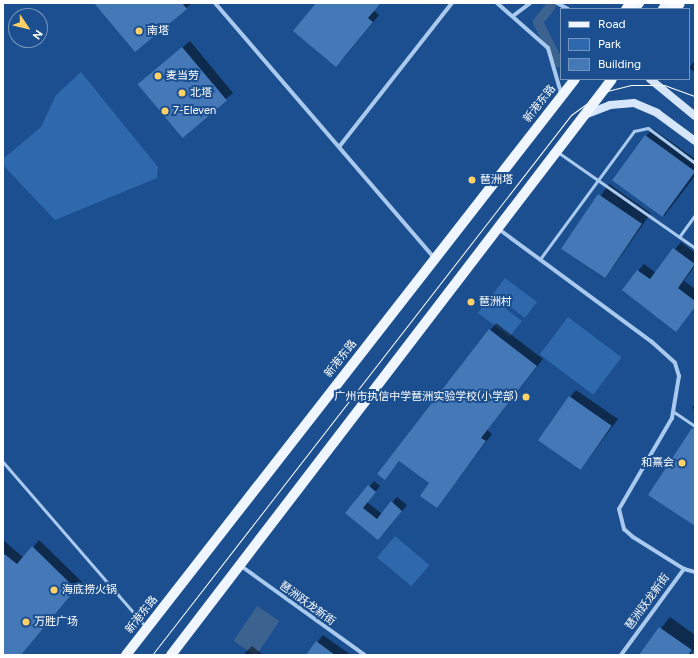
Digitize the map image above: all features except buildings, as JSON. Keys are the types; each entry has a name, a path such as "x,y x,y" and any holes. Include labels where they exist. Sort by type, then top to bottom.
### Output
{"main road":[{"name":"新港东路","path":"126,655 574,80"},
{"path":"172,655 559,153 611,80"},
{"path":"651,80 695,116"},
{"path":"587,114 610,105 634,103 656,113 695,141"}],"street":[{"path":"215,3 434,258"},
{"path":"339,147 452,3"},
{"path":"497,3 548,48 559,76 562,96"},
{"path":"513,16 530,3"},
{"path":"557,3 566,8"},
{"path":"500,230 666,352 679,376 674,412 619,509 624,529 684,569"},
{"name":"琶洲跃龙新街","path":"240,566 365,655"},
{"name":"琶洲跃龙新街","path":"621,655 684,569 695,572"}],"lane":[{"path":"540,259 634,131 642,127 695,163"},
{"path":"559,153 695,248"},
{"path":"679,237 695,215"},
{"path":"674,412 695,426"},
{"path":"3,462 147,628"}],"green space":[{"path":"81,72 158,167 157,178 55,220 3,165 3,159 41,127 56,95"},
{"path":"505,278 537,302 525,318 493,294"},
{"path":"490,297 522,321 510,337 478,313"},
{"path":"568,317 622,357 593,395 540,355"},
{"path":"395,536 429,565 411,586 377,557"}],"shaded area":[{"path":"257,606 279,621 257,655 234,641"}],"waterway":[{"path":"551,6 538,22 558,62"}],"tram line":[{"path":"152,655 571,115 603,92 631,85 664,85 695,96"}],"place":[{"name":"南塔","path":"139,31"},
{"name":"麦当劳","path":"158,76"},
{"name":"北塔","path":"182,93"},
{"name":"7-Eleven","path":"165,111"},
{"name":"琶洲塔","path":"472,180"},
{"name":"琶洲村","path":"471,302"},
{"name":"广州市执信中学琶洲实验学校(小学部)","path":"526,397"},
{"name":"和熹会","path":"682,463"},
{"name":"海底捞火锅","path":"54,590"},
{"name":"万胜广场","path":"26,622"}]}
